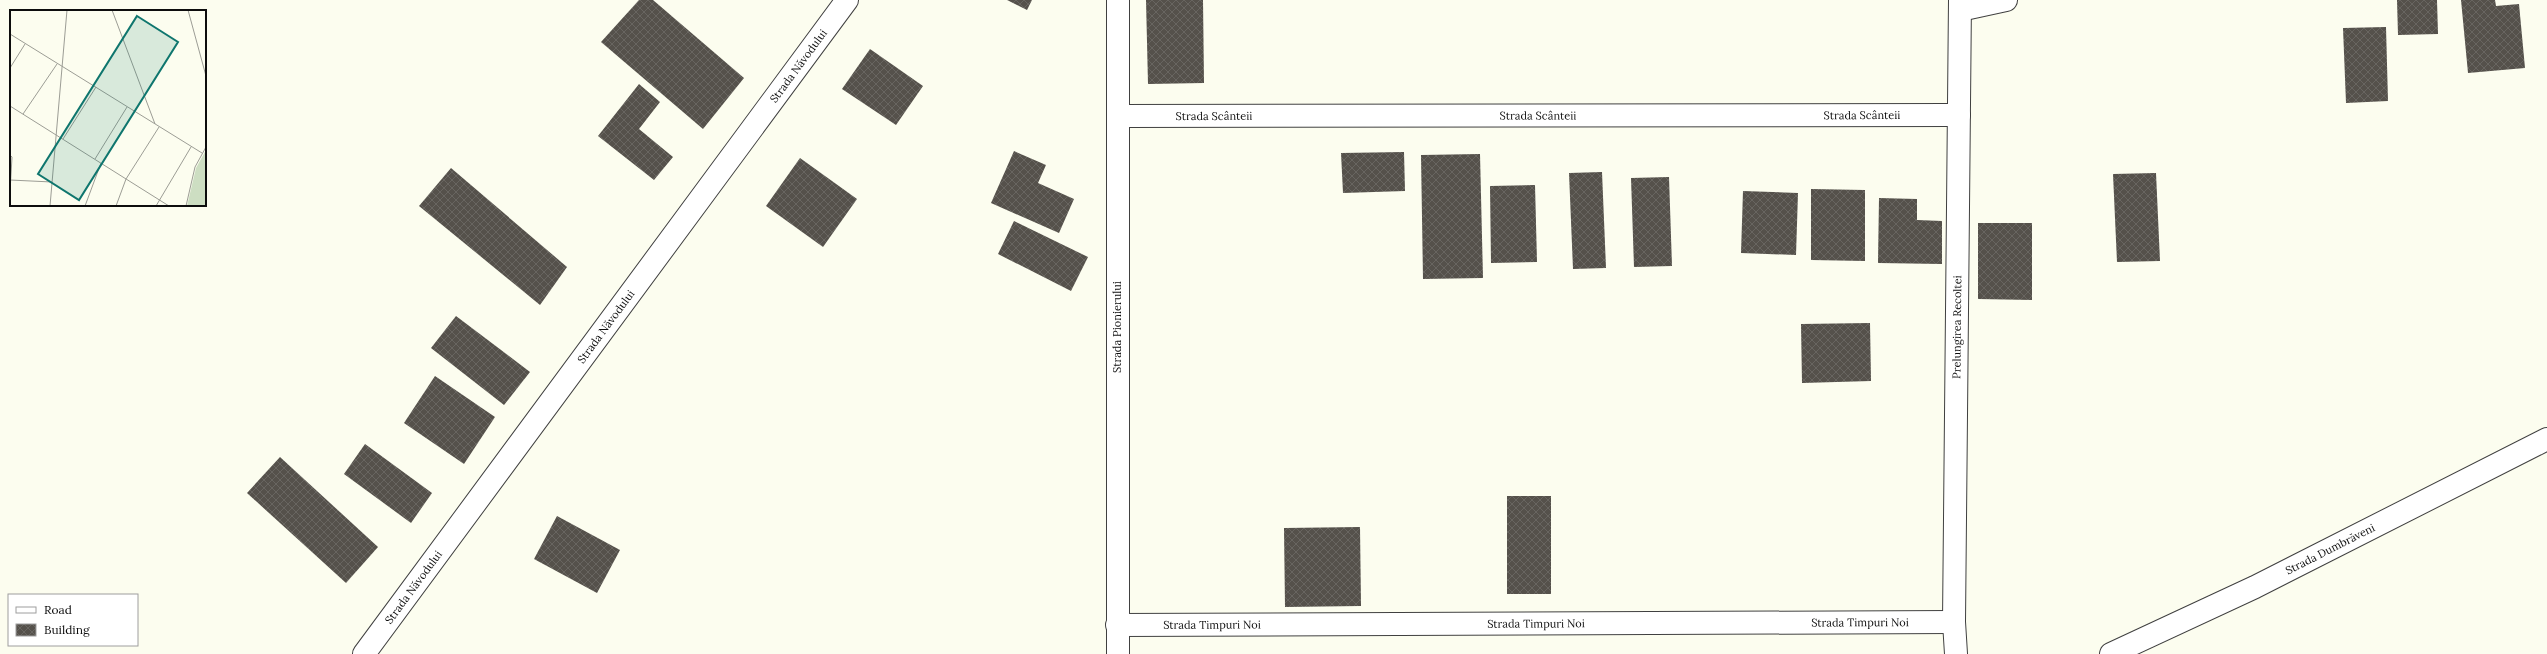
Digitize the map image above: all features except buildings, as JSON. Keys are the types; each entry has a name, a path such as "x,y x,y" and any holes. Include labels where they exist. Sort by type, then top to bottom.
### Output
{"street":[{"name":"Strada Năvodului","path":"364,654 847,0"},
{"name":"Strada Pionierului","path":"1118,0 1118,654"},
{"path":"1960,5 2006,0"},
{"name":"Prelungirea Recoltei","path":"1956,654 1954,622 1960,5"},
{"name":"Strada Scânteii","path":"1118,116 1959,115"},
{"name":"Strada Dumbrăveni","path":"2111,654 2255,587 2546,443"},
{"name":"Strada Timpuri Noi","path":"1117,625 1954,622"}]}
